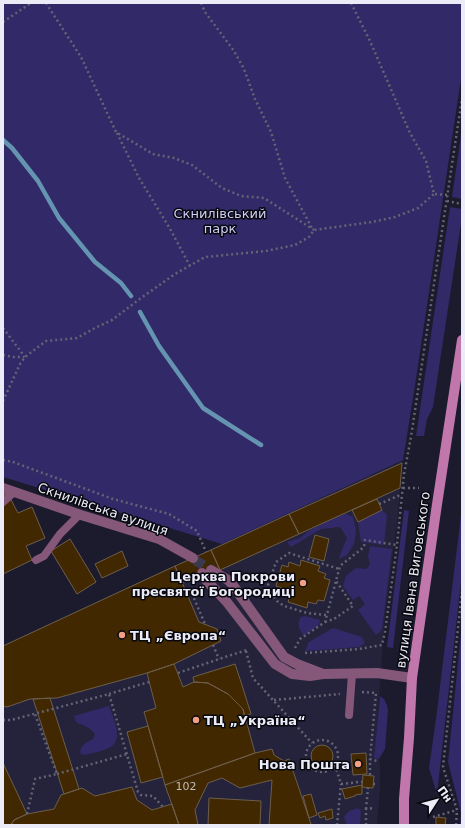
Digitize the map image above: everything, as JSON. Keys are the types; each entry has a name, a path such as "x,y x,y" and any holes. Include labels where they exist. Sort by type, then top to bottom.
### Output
{"main road":[{"name":"вулиця Івана Виговського","path":"404,825 404,799 412,678 462,340"}],"street":[{"name":"Скнилівська вулиця","path":"3,488 81,515 159,539 193,558"},
{"path":"323,674 297,664 284,657 232,584 228,580 207,571 205,579 230,607 275,664 292,674 310,676 323,674 377,673 412,678"}],"lane":[{"path":"3,502 14,492"},
{"path":"36,560 44,556 60,534 79,515 81,515"},
{"path":"349,715 352,674"}],"path":[{"path":"3,22 31,3"},
{"path":"46,3 81,57 139,178 169,227 190,266"},
{"path":"201,3 205,12 234,51 244,69 255,99 271,132 285,178 314,230"},
{"path":"351,3 370,41 410,133 426,161 434,194"},
{"path":"289,647 294,651 305,653 359,649 382,645 397,546 404,474 412,437 462,98"},
{"path":"116,132 153,154 174,158 192,165 222,188 241,196 264,198 314,230 395,217 418,208 434,194 448,195"},
{"path":"447,201 462,204"},
{"path":"3,401 20,364 25,357 46,341 77,338 112,320 175,274 205,257 266,251 295,245 309,237 314,230"},
{"path":"3,328 25,357"},
{"path":"3,355 25,357"},
{"path":"3,460 13,462 113,499 169,514 198,530 206,552"},
{"path":"403,488 419,488"},
{"path":"379,504 398,496 402,496"},
{"path":"324,622 340,566 364,547 365,540 397,546"},
{"path":"326,615 307,613 284,606 277,601 269,590 268,585 276,562 289,554 339,569"},
{"path":"294,651 300,639 324,622 334,620 353,606 336,581"},
{"path":"190,589 205,624"},
{"path":"456,825 457,810 443,767 462,591"},
{"path":"213,645 219,659"},
{"path":"178,673 250,650"},
{"path":"246,651 253,678 312,744"},
{"path":"3,720 10,720 35,714 149,682"},
{"path":"362,692 376,693 370,775"},
{"path":"109,694 138,792 141,795 153,796 163,807"},
{"path":"273,700 342,694"},
{"path":"35,714 57,774"},
{"path":"322,740 335,746 338,756 332,769 327,771 318,771 313,769 307,761 306,756 312,744 322,740"},
{"path":"27,814 35,780 128,754"},
{"path":"370,759 377,761"},
{"path":"335,765 341,784 337,825"},
{"path":"341,784 362,782"},
{"path":"366,825 368,788"},
{"path":"366,809 374,808"},
{"path":"433,817 457,810"},
{"path":"457,818 462,816"}],"shaded area":[{"path":"403,460 384,626 376,742 380,765 377,825 3,825 3,643 4,645"}],"green space":[{"name":"Скнилівський парк","path":"3,3 462,3 462,72 403,460 222,544 3,477"},
{"path":"462,128 462,199 452,197"},
{"path":"450,207 462,209 462,217 433,407 427,419 424,436 416,436"},
{"path":"462,507 462,573 437,794 429,768"},
{"path":"382,510 387,515 384,545 361,542 358,522"},
{"path":"404,510 409,511 393,648 387,647"},
{"path":"344,513 353,517 356,531 354,544 347,555 339,559 347,538 340,527 321,529 291,547 287,542 300,538 310,530"},
{"path":"370,546 392,549 382,630 376,635 358,610 365,604 359,596 353,600 343,586 346,576 356,568 366,569 370,565 368,556"},
{"path":"305,616 320,620 319,625 304,636 298,624 301,617"},
{"path":"462,623 462,825 460,825 461,813 448,762"},
{"path":"333,628 362,637 365,643 359,647 305,651 309,642"},
{"path":"380,696 384,699 388,710 385,749 379,759 374,758"},
{"path":"109,706 115,722 117,734 114,744 109,748 100,751 85,755 81,754 80,751 83,745 93,739 95,735 89,728 76,722 74,716"},
{"path":"358,808 361,811 360,825 347,825 344,817 349,811"}],"building":[{"path":"402,463 400,488 299,534 289,514"},
{"path":"3,494 9,496 18,513 32,507 45,538 26,546 32,560 3,574"},
{"path":"377,499 382,510 358,522 352,510"},
{"path":"289,514 299,534 220,570 211,550"},
{"path":"315,535 329,539 324,561 309,557"},
{"path":"70,539 96,582 77,594 51,551"},
{"path":"211,550 220,570 211,570 182,583 175,566"},
{"path":"122,551 128,566 102,578 95,564"},
{"name":"Церква Покрови пресвятої Богородиці","path":"301,560 320,566 318,571 326,574 324,578 330,580 324,601 318,600 316,604 308,602 307,608 288,602 290,596 280,593 282,588 276,586 282,565 288,567 289,562 300,566"},
{"name":"ТЦ „Європа“","path":"175,566 199,622 217,629 221,641 174,664 147,673 57,698 30,699 7,707 3,706 3,646"},
{"name":"ТЦ „Україна“","path":"174,664 183,687 194,682 208,683 228,694 243,709 255,753 165,785 144,712 156,708 147,673"},
{"path":"235,664 251,714 244,715 243,709 228,694 208,683 194,682 193,677"},
{"path":"50,698 79,789 64,794 33,699"},
{"path":"148,726 163,777 141,783 127,732"},
{"path":"322,745 330,748 333,756 330,764 322,767 314,764 311,756 314,748"},
{"path":"272,749 274,755 284,761 289,759 311,824 269,825 272,780 240,788 222,778 208,783 195,810 198,825 179,825 165,785 255,753"},
{"path":"366,753 367,774 353,775 351,754"},
{"path":"3,763 27,814 14,820 11,825 3,825"},
{"path":"363,775 374,776 373,788 362,787"},
{"path":"362,785 362,794 345,799 342,789"},
{"path":"132,787 137,800 152,810 172,804 179,825 11,825 14,820 27,814 54,809 61,795 82,788 95,796"},
{"path":"311,794 317,815 309,818 303,796"},
{"path":"209,798 261,801 260,825 208,825"},
{"path":"332,809 333,818 326,820 325,816 320,818 318,813"},
{"path":"436,817 446,818 445,825 436,825"}],"waterway":[{"path":"3,140 12,148 38,181 59,218 95,262 121,283 131,296"},
{"path":"140,312 159,346 203,408 261,445"}],"tunnel":[{"path":"195,560 211,570"}],"place":[{"name":"Церква Покрови пресвятої Богородиці","path":"303,583"},
{"name":"ТЦ „Європа“","path":"122,635"},
{"name":"ТЦ „Україна“","path":"196,720"},
{"name":"Нова Пошта","path":"358,764"}]}
